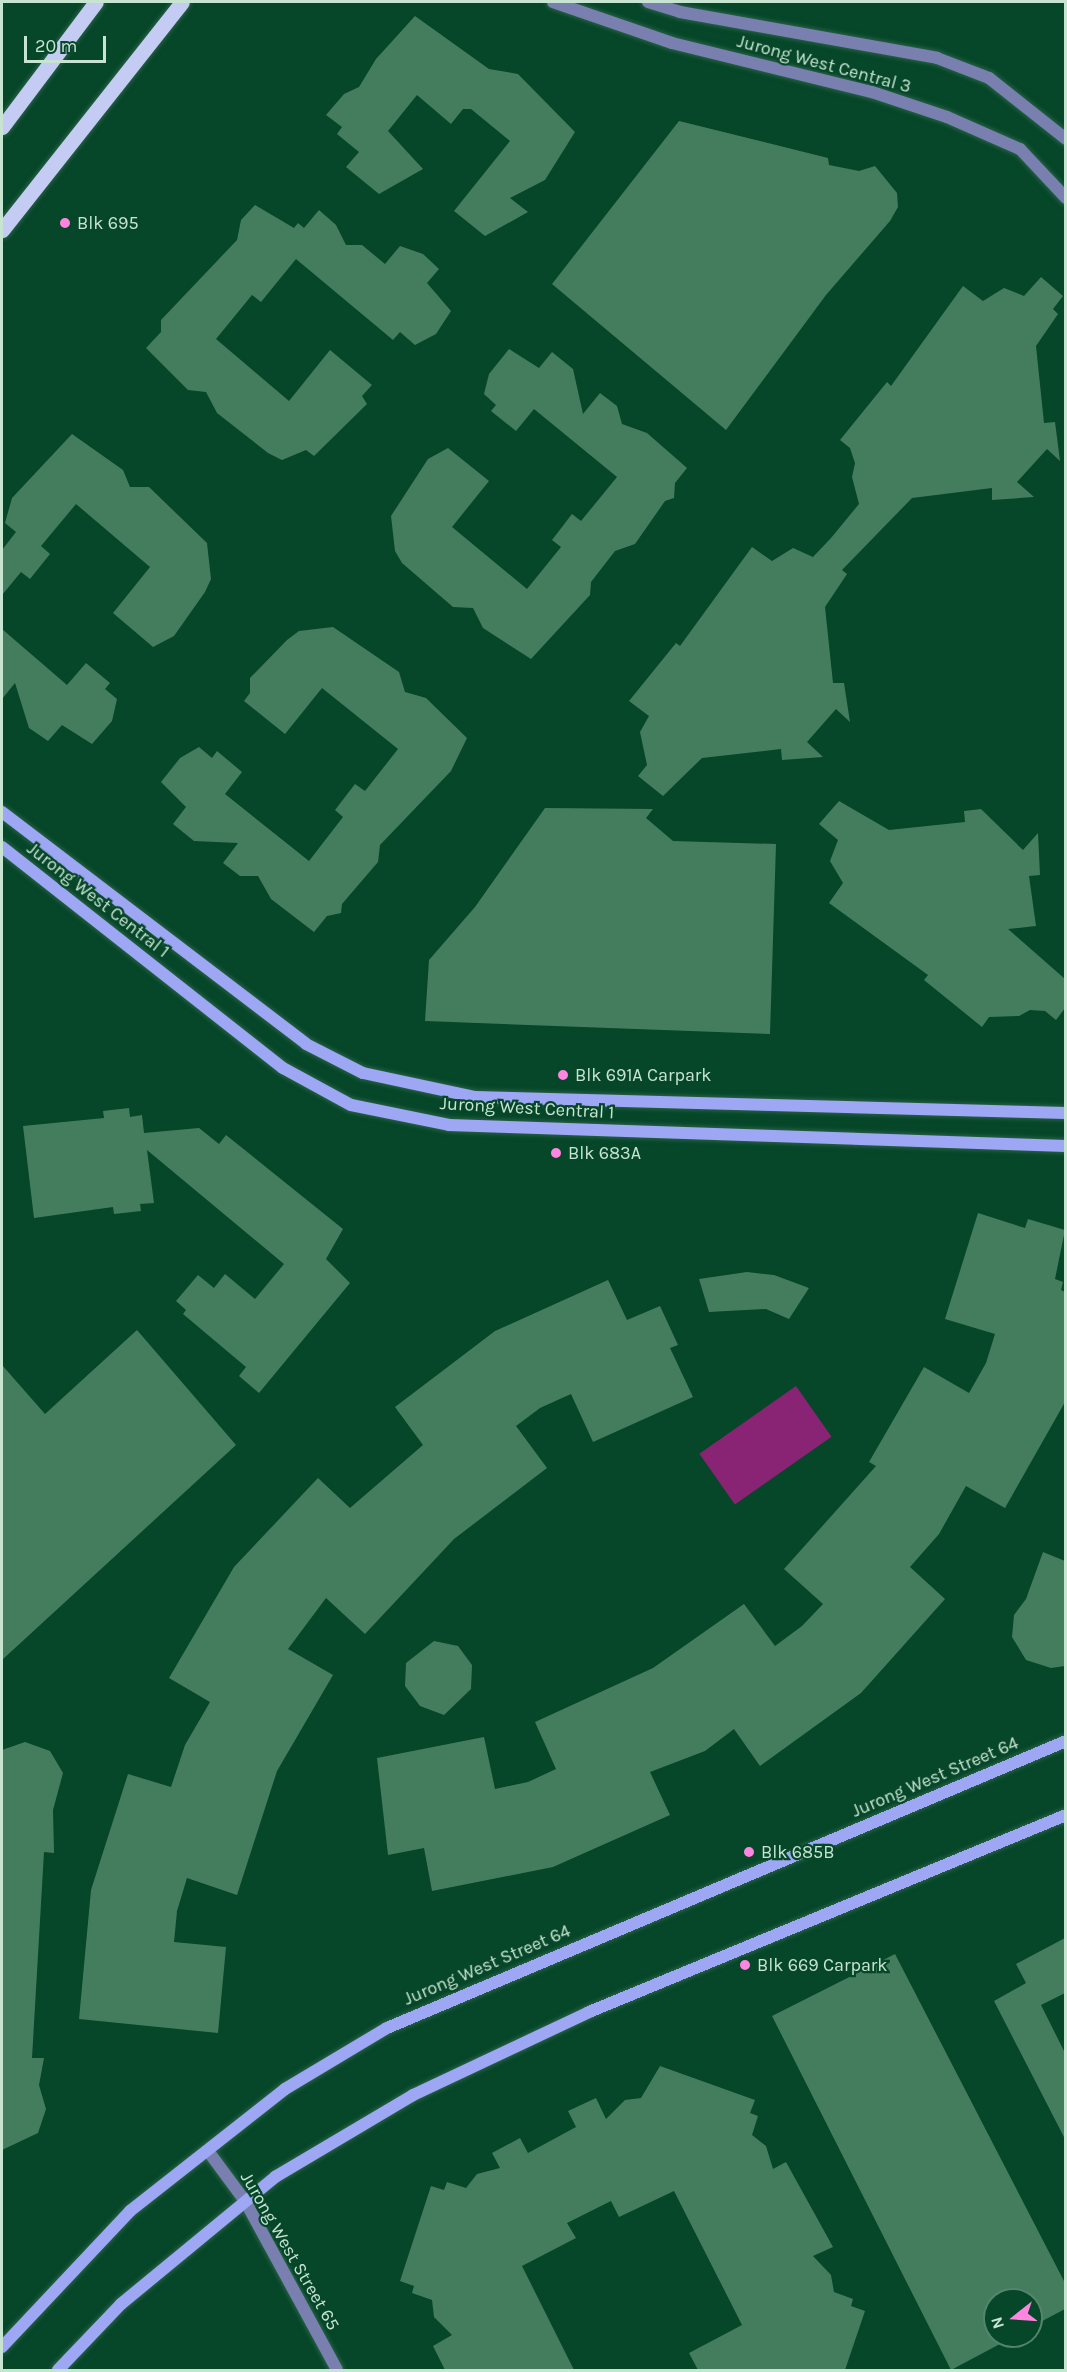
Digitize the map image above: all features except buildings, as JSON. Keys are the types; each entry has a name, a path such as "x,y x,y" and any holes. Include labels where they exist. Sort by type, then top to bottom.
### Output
{"main road":[{"path":"2,127 96,2"},
{"path":"2,230 182,2"}],"street":[{"name":"Jurong West Central 3","path":"553,2 672,43 872,92 947,117 1020,149 1065,198"},
{"name":"Jurong West Central 3","path":"648,2 680,12 937,58 989,78 1065,139"},
{"name":"Jurong West Central 1","path":"2,812 306,1044 363,1073 475,1096 1065,1113"},
{"name":"Jurong West Central 1","path":"2,847 283,1068 351,1105 449,1125 1065,1146"},
{"name":"Jurong West Street 64","path":"2,2347 130,2211 285,2089 387,2028 1065,1741"},
{"path":"58,2370 121,2304 275,2177 384,2113 502,2049 1065,1815"},
{"name":"Jurong West Street 65","path":"208,2151 245,2201 336,2370"}],"shaded area":[{"path":"796,1386 832,1437 735,1504 699,1454"}],"place":[{"name":"Blk 695","path":"65,223"},
{"name":"Blk 691A Carpark","path":"563,1075"},
{"name":"Blk 683A","path":"556,1153"},
{"name":"Blk 685B","path":"749,1852"},
{"name":"Blk 669 Carpark","path":"745,1965"}]}
